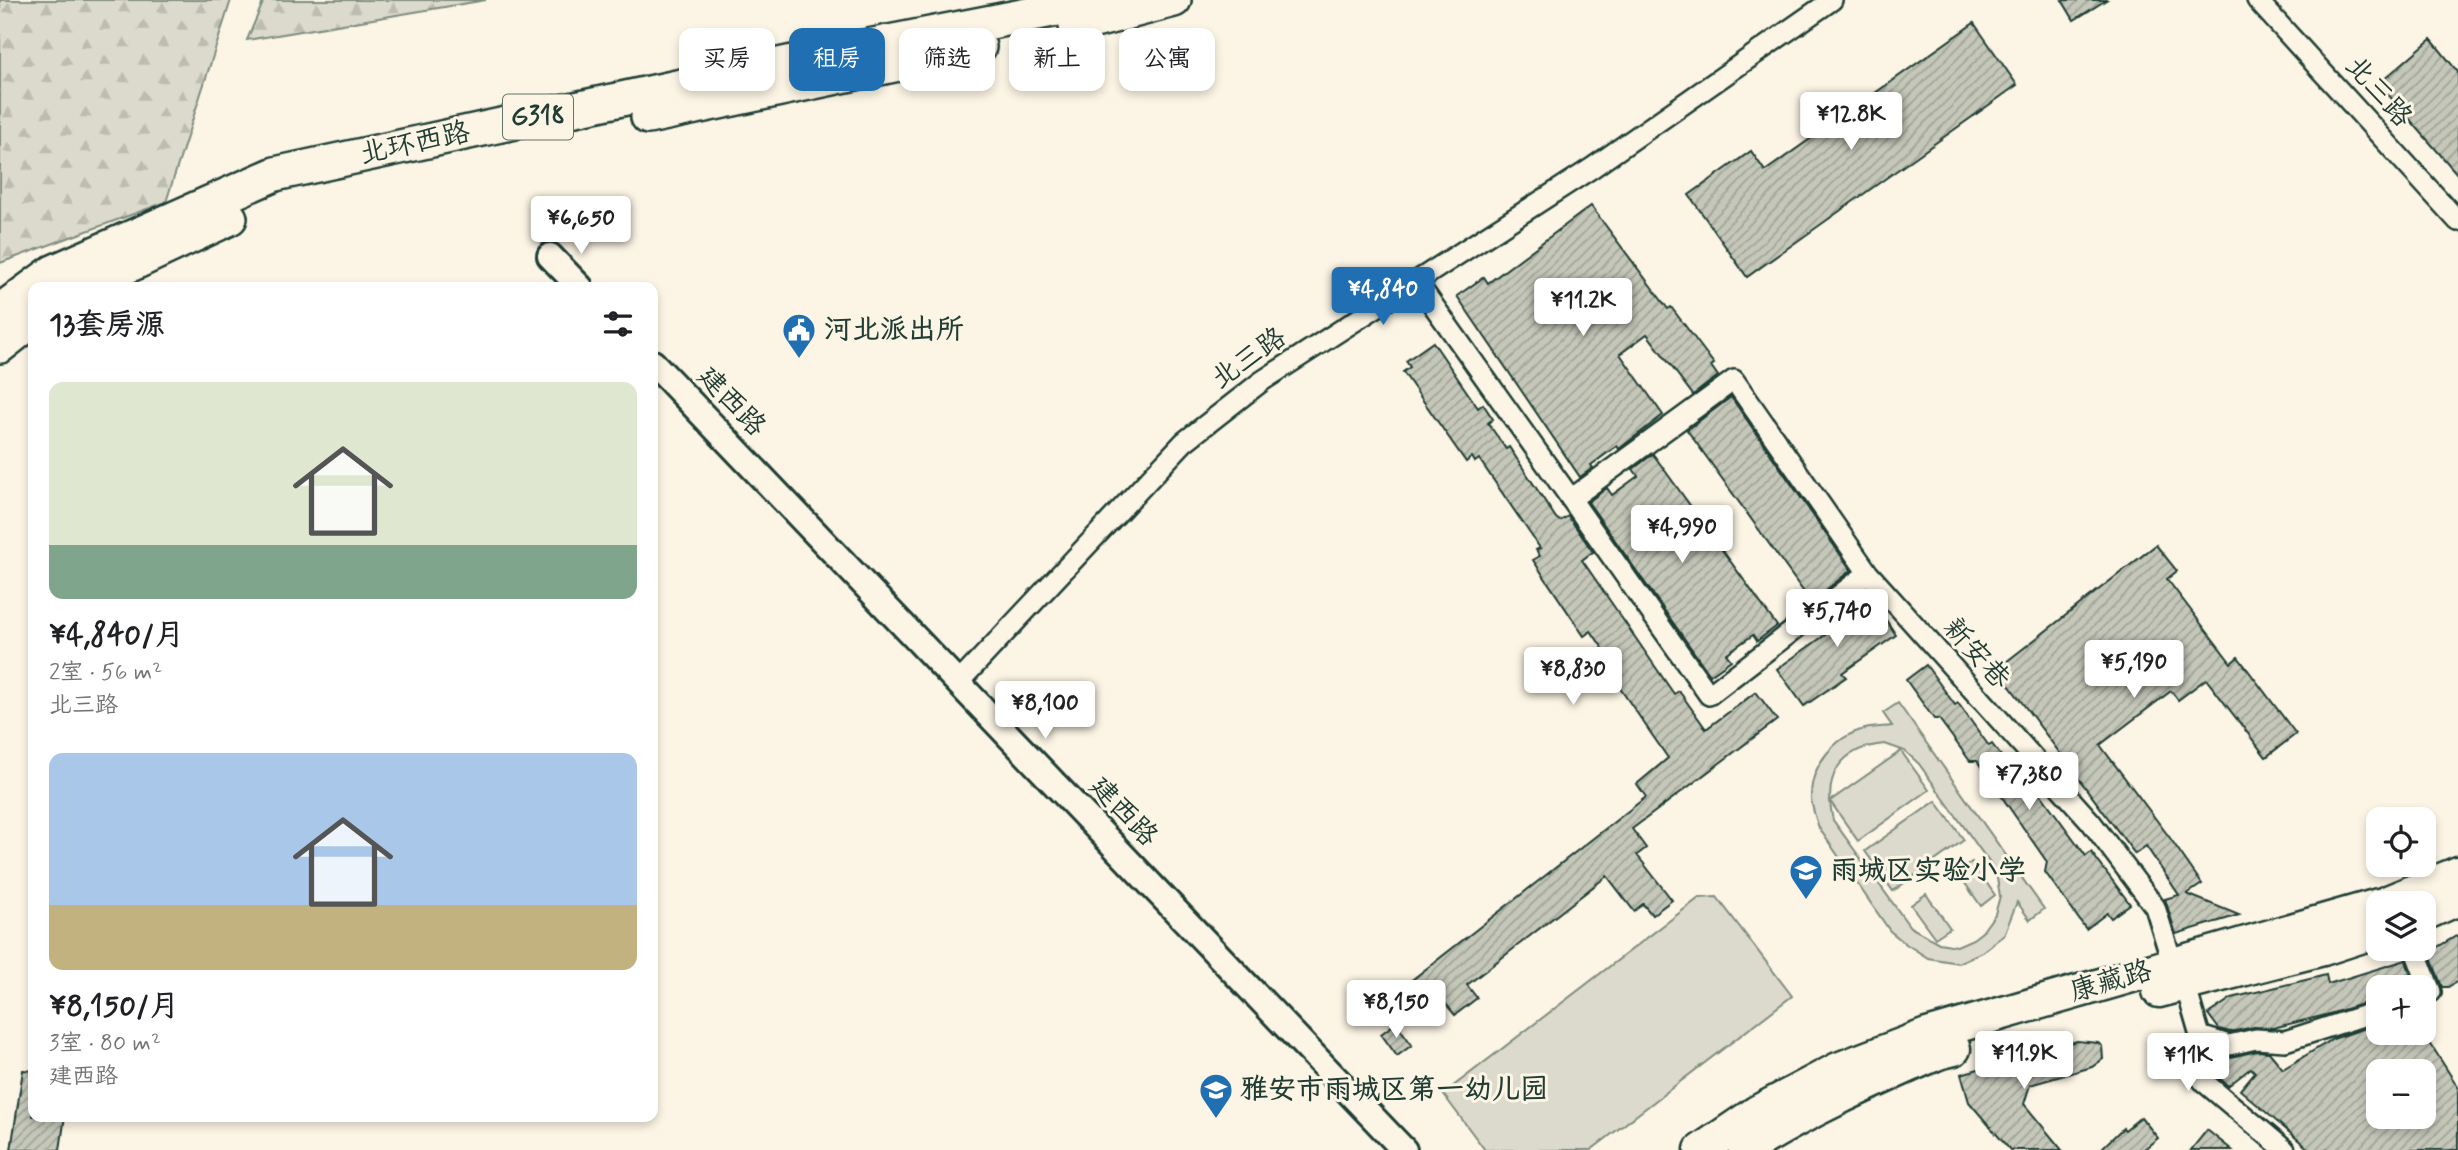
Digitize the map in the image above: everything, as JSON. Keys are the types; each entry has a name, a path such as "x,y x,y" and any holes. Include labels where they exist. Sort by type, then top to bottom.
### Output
{"highway":[{"name":"北环西路","path":"39,282 53,272 275,174 848,50 1104,0"},
{"name":"北环西路","path":"94,282 289,190 875,70 1111,18 1174,0"},
{"name":"北环西路","path":"0,311 28,290"},
{"path":"0,346 28,324"}],"main road":[{"path":"2414,891 2458,873"},
{"path":"2436,909 2458,899"},
{"name":"康藏路","path":"1745,1150 1844,1094 1938,1054 2366,909"},
{"name":"康藏路","path":"1701,1150 1758,1112 1839,1069 1927,1035 2179,974 2323,949 2366,935"}],"street":[{"name":"北三路","path":"958,683 1184,442 1262,380 1591,168 1832,0"},
{"name":"北三路","path":"2257,0 2458,221"},
{"path":"550,256 575,282"},
{"path":"1416,281 1709,695 1868,573"},
{"name":"建西路","path":"658,368 1404,1150"},
{"name":"新安巷","path":"1571,499 1734,380 1868,573 2091,822 2155,907 2200,1036"},
{"path":"2285,1150 2204,1082 2194,1069 2200,1036 2229,1045 2256,1038 2285,1041 2366,1015"}],"green space":[{"path":"0,0 231,0 166,202 0,263"},
{"path":"264,0 486,0 247,40"},
{"path":"1898,703 2044,909 2030,920 2017,902 2004,935 1982,952 1958,963 1928,958 1890,931 1819,828 1814,812 1811,800 1812,785 1820,763 1844,738 1868,728 1892,726 1883,713","holes":["1885,744 1905,751 1919,764 1996,872 2000,896 1995,914 1982,932 1957,946 1939,943 1910,927 1833,820 1830,790 1838,767 1846,758 1856,751"]},
{"path":"1901,751 1929,790 1858,841 1830,801"},
{"path":"1936,801 1964,840 1893,891 1865,851"},
{"path":"1972,862 1995,895 1981,906 1957,872"},
{"path":"1926,894 1950,928 1935,938 1911,905"},
{"path":"1717,897 1792,996 1591,1150 1485,1150 1443,1094 1699,898"}],"building":[{"path":"2062,0 2106,0 2074,20"},
{"path":"1974,23 2017,85 1747,277 1689,195 1751,151 1765,171"},
{"path":"2431,39 2458,72 2458,175 2386,92 2390,88 2383,80"},
{"path":"1591,206 1668,309 1671,307 1714,364 1711,366 1718,376 1693,395 1647,334 1620,354 1663,415 1619,449 1617,446 1591,465 1593,468 1580,477 1457,296 1484,277 1488,283"},
{"path":"1433,342 1478,408 1483,404 1493,419 1488,423 1506,449 1509,447 1556,518 1560,521 1568,516 1593,552 1582,560 1674,694 1679,691 1706,729 1756,692 1777,720 1632,829 1646,848 1637,855 1672,900 1652,915 1643,904 1634,911 1607,876 1467,985 1477,998 1455,1015 1445,1003 1432,1014 1408,983 1646,797 1637,784 1668,758 1606,668 1613,663 1591,631 1584,636 1533,560 1540,556 1536,550 1540,548 1479,459 1475,462 1472,457 1466,462 1403,372 1410,367 1406,361"},
{"path":"1731,397 1851,570 1811,602 1687,430"},
{"path":"1653,454 1777,626 1757,641 1753,635 1726,654 1731,660 1710,675 1588,502 1607,488 1612,495 1638,476 1633,469"},
{"path":"2156,545 2177,571 2167,579 2231,663 2238,657 2296,734 2266,757 2206,679 2178,700 2171,691 2100,745 2202,884 2187,894 2239,915 2176,934 2165,899 2179,895 2146,846 2135,854 1997,669"},
{"path":"1866,590 1896,635 1842,673 1846,677 1804,706 1777,669 1825,635 1819,626"},
{"path":"1926,665 1989,746 1992,744 2022,784 2025,782 2032,792 2037,789 2086,856 2091,852 2130,904 2111,918 2107,913 2086,929 2045,872 2047,862 1977,761 1970,761 1939,719 1934,719 1906,680"},
{"path":"2458,935 2458,981 2448,987 2442,987 2432,961 2436,961 2436,948"},
{"path":"2403,961 2406,961 2410,975 2366,975 2366,1003 2273,1028 2254,1027 2230,1032 2219,1029 2208,1014 2232,998 2326,975 2328,984"},
{"path":"1396,1023 1412,1045 1397,1056 1381,1034"},
{"path":"2366,1028 2366,1045 2431,1045 2458,1087 2458,1150 2310,1150 2240,1090 2255,1072 2251,1068 2228,1086 2210,1069 2208,1061 2211,1052 2231,1057 2257,1051 2269,1052 2283,1069 2333,1039"},
{"path":"2077,1041 2098,1043 2102,1046 2103,1059 2092,1067 2030,1085 2024,1104 2062,1150 2010,1150 1969,1102 1961,1074"},
{"path":"23,1070 28,1070 28,1122 64,1122 60,1150 11,1150"},
{"path":"2141,1117 2158,1138 2143,1150 2100,1150 2123,1128 2125,1130"},
{"path":"2207,1130 2232,1150 2191,1150"}],"place":[{"name":"河北派出所","path":"799,360"},
{"name":"雨城区实验小学","path":"1806,901"},
{"name":"雅安市雨城区第一幼儿园","path":"1216,1120"}]}
